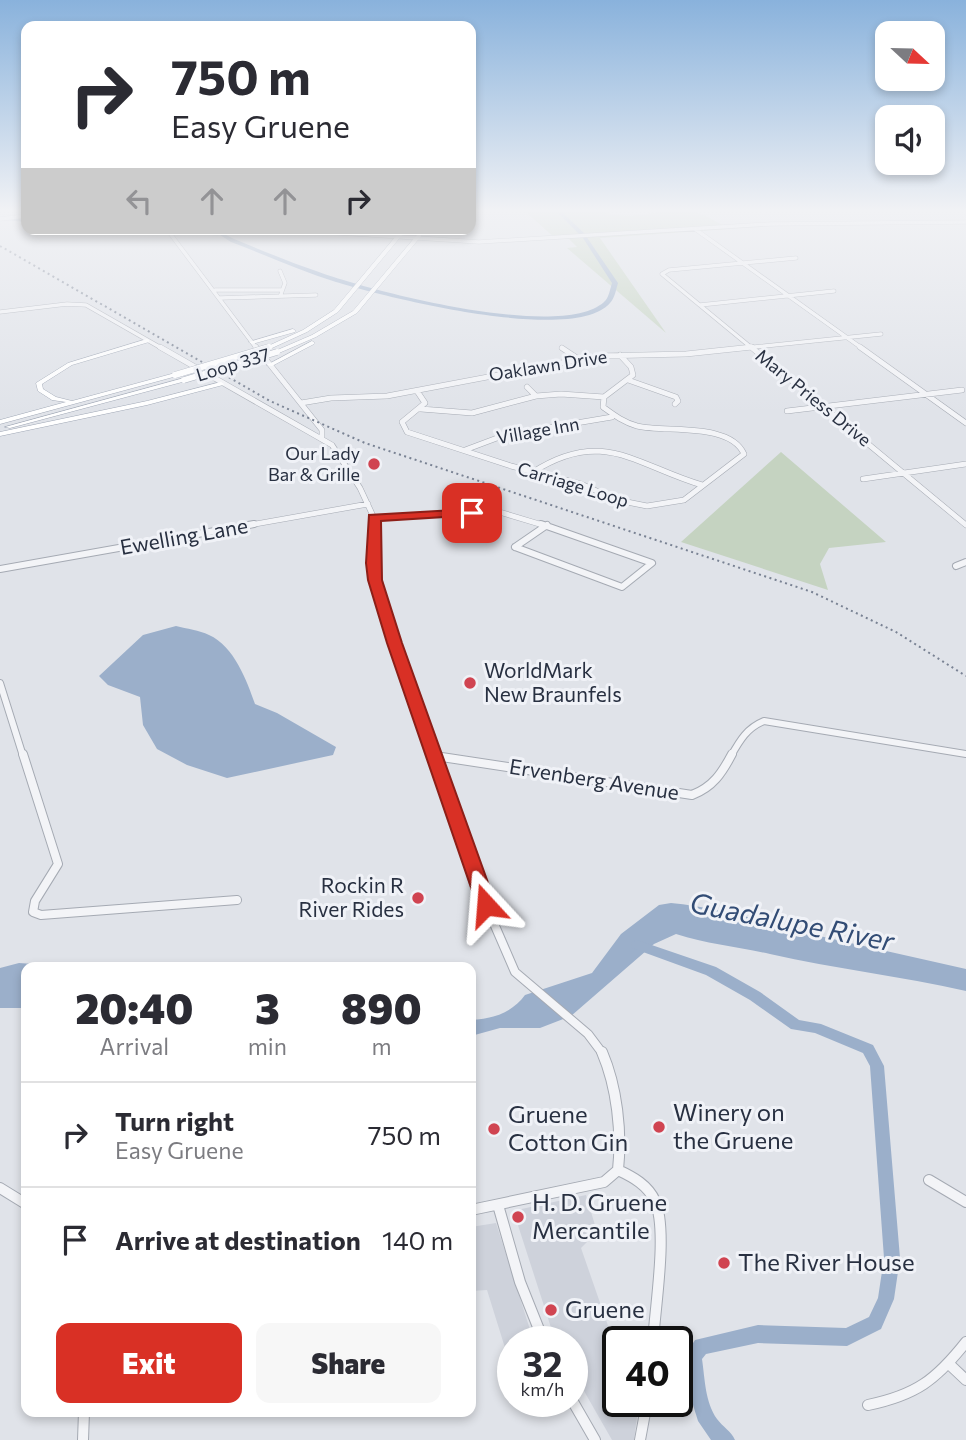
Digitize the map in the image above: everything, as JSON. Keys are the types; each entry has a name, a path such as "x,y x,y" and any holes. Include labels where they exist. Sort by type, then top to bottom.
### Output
{"main road":[{"name":"Loop 337","path":"0,422 175,375 270,346 305,331 338,309 364,279"},
{"name":"Loop 337","path":"0,432 277,352 346,318 370,297 384,279"},
{"path":"270,365 336,329 356,314 370,297"},
{"path":"253,342 289,332 338,309"},
{"path":"78,401 49,397 40,390 39,383 61,369 90,357 147,341"},
{"path":"0,432 147,403 221,384"},
{"path":"17,417 45,405 49,397"}],"street":[{"path":"206,279 322,430 322,437"},
{"path":"280,297 285,283 283,279"},
{"name":"Mary Priess Drive","path":"668,279 966,525"},
{"path":"763,279 966,423"},
{"path":"215,290 282,290"},
{"path":"700,305 834,291"},
{"path":"220,298 316,295"},
{"path":"249,297 253,304"},
{"path":"0,312 82,304 221,384 322,437 334,448 368,504 374,518 375,580 394,643 486,905 515,972 534,991 588,1034 602,1052 621,1142 618,1170 614,1176 592,1186 476,1209"},
{"name":"Oaklawn Drive","path":"301,403 418,391 444,383 620,355 753,349 880,334"},
{"path":"562,348 580,360"},
{"path":"418,391 424,398 421,409 472,413 536,396 561,394 604,397 628,380 633,372 620,355"},
{"path":"628,380 676,397 678,401 675,404"},
{"path":"527,387 536,396"},
{"path":"787,411 962,390"},
{"path":"604,397 603,407 612,417"},
{"name":"Carriage Loop","path":"421,409 402,422 407,432 533,472 581,484 617,500 638,505 677,502 689,497 742,458 744,450 740,445 719,433 644,429 612,417"},
{"name":"Village Inn","path":"465,450 505,435 612,417"},
{"path":"533,472 566,455 605,452 639,458 673,476 702,485"},
{"path":"863,478 966,464"},
{"name":"Ewelling Lane","path":"0,569 368,504"},
{"path":"374,518 496,512 547,525 652,563 622,587 515,547 547,525"},
{"path":"956,566 966,562"},
{"path":"0,683 58,864 40,891 33,912 41,915 237,900"},
{"name":"Ervenberg Avenue","path":"435,756 692,795 712,787 752,726 765,720 966,754"},
{"path":"618,1170 641,1181 652,1195 663,1224 654,1326"},
{"path":"929,1180 966,1202"},
{"path":"1,1190 21,1201"},
{"path":"498,1205 520,1282 538,1326"},
{"path":"868,1405 903,1398 918,1391 949,1364 966,1342"},
{"path":"949,1364 966,1380"},
{"path":"83,1440 84,1417"},
{"path":"582,1417 596,1440"},
{"path":"640,1440 644,1417"}],"shaded area":[{"path":"586,1195 597,1232 581,1248 608,1326 602,1326 602,1417 637,1417 634,1440 612,1440 588,1398 588,1326 551,1326 515,1216 517,1210"},
{"path":"496,1223 529,1326 498,1326 487,1290 476,1291 476,1226"}],"green space":[{"path":"603,279 629,279 666,333"},
{"path":"781,452 886,542 829,548 820,564 828,590 681,542"}],"water":[{"path":"176,626 201,632 218,640 238,665 255,704 277,713 336,747 333,755 227,778 187,765 157,749 143,725 140,697 108,685 99,676 143,635"},
{"path":"659,905 690,905 729,913 966,969 966,991 676,934 654,944 571,1016 540,1028 500,1028 476,1035 476,1019 501,1014 525,995 592,973 621,934"},
{"path":"21,963 21,1008 0,1008 0,968"}],"waterway":[{"path":"332,279 437,305 521,317 558,318 588,314 607,303 615,283 613,279"},
{"path":"637,945 711,971 755,996 796,1025 816,1028 868,1049 877,1066 892,1258 886,1299 875,1323 847,1337 758,1334 701,1346 693,1357 700,1403 710,1424 726,1440"}],"railway":[{"path":"58,279 270,401 365,443 812,592 896,632 966,676"}],"place":[{"name":"Our Lady Bar & Grille","path":"374,464"},
{"name":"WorldMark New Braunfels","path":"470,683"},
{"name":"Rockin R River Rides","path":"418,898"},
{"name":"Winery on the Gruene","path":"659,1127"},
{"name":"Gruene Cotton Gin","path":"494,1129"},
{"name":"H. D. Gruene Mercantile","path":"518,1217"},
{"name":"The River House","path":"724,1263"},
{"name":"Gruene","path":"551,1310"}],"route":[{"path":"472,513 374,518 376,532 373,563 375,580 394,643 486,905"}],"water label":[{"name":"Guadalupe River","path":"792,922"}]}
